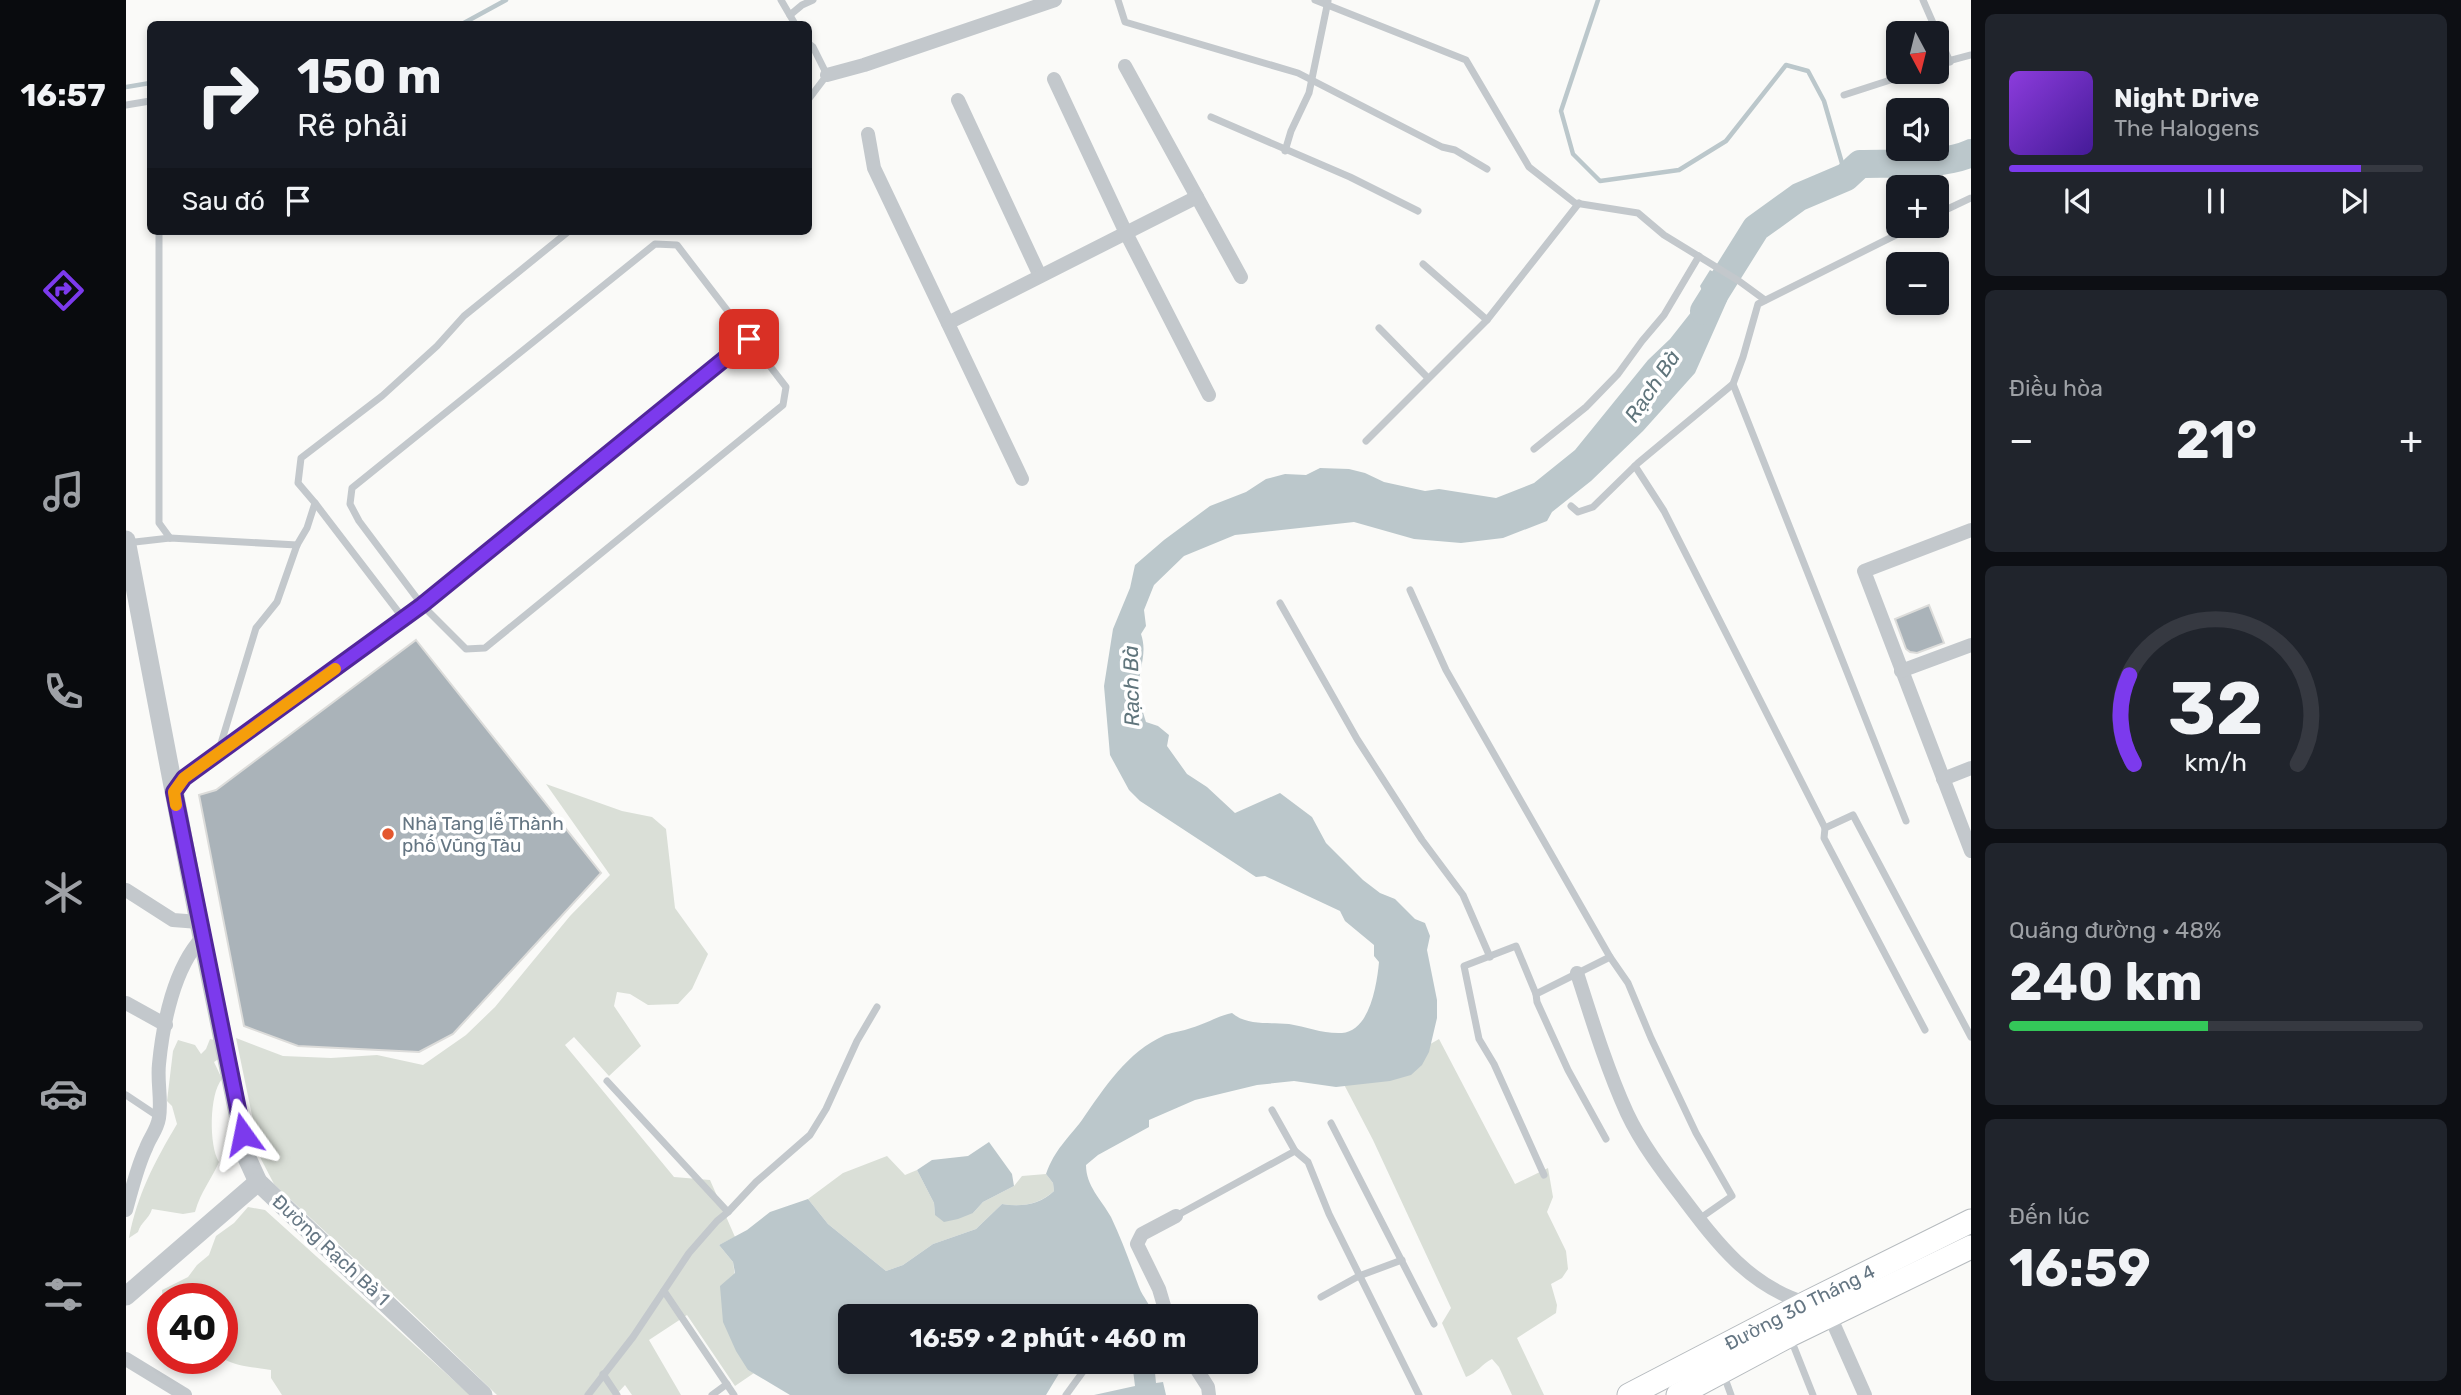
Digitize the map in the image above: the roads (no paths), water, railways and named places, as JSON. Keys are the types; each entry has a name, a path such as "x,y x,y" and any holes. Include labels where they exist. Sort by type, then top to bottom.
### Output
{"main road":[{"name":"Đường 30 Tháng 4","path":"1678,1395 1723,1370 1819,1305 1971,1222"},
{"name":"Đường 30 Tháng 4","path":"1819,1305 1971,1247"},
{"name":"Đường 30 Tháng 4","path":"1629,1395 1786,1326"}],"street":[{"path":"827,75 853,69 1055,0"},
{"path":"1125,66 1241,277"},
{"path":"1054,79 1126,233 1209,395"},
{"path":"958,100 1040,276"},
{"path":"868,134 873,168 1022,479"},
{"path":"948,323 1197,198"},
{"path":"1971,530 1864,570 1971,851"},
{"name":"Đường Rạch Bà 1","path":"126,542 247,1158 258,1182 483,1395"},
{"path":"174,792 184,778 422,605"},
{"path":"1901,671 1971,645"},
{"path":"1944,779 1971,768"},
{"path":"126,890 173,919 201,930 181,970 166,1025 158,1065 159,1117 155,1132 146,1147 126,1210"},
{"path":"1577,973 1628,1115 1670,1182 1712,1238 1750,1275 1769,1289 1819,1305 1866,1395"},
{"path":"126,1003 166,1025"},
{"path":"126,1296 258,1182"},
{"path":"1163,1304 1159,1289 1136,1244 1142,1234 1176,1216"},
{"path":"126,1359 185,1395"},
{"path":"1200,1374 1208,1387 1209,1395"}],"lane":[{"path":"782,0 793,21"},
{"path":"790,15 795,9 813,0"},
{"path":"1118,0 1125,22 1313,79 1442,147 1455,150 1487,169"},
{"path":"1315,0 1328,2 1466,60 1529,167 1578,203 1638,213 1664,234 1765,300"},
{"path":"1923,0 1932,21"},
{"path":"1285,151 1313,79 1328,2"},
{"path":"812,46 827,75 812,95"},
{"path":"1950,62 1971,55"},
{"path":"1844,95 1886,81"},
{"path":"126,105 147,102"},
{"path":"1211,117 1350,177 1418,211"},
{"path":"1949,208 1971,198"},
{"path":"1366,441 1487,320 1578,203"},
{"path":"159,235 159,523 170,538"},
{"path":"403,619 298,483 301,458 382,396 437,346 464,316 564,235"},
{"path":"1571,506 1578,512 1593,507 1636,466 1732,384 1743,357 1758,304 1890,238"},
{"path":"655,244 677,245 786,387 783,405 485,648 466,649 422,605 359,521 350,504 352,488 655,244"},
{"path":"1534,449 1586,407 1613,380 1664,315 1699,257"},
{"path":"1423,264 1487,320"},
{"path":"1379,328 1428,378"},
{"path":"422,605 749,339"},
{"path":"1732,384 1906,821"},
{"path":"1636,466 1664,511 1825,828 1824,838 1925,1030"},
{"path":"218,754 256,628 277,602 315,503"},
{"path":"126,542 170,538 297,545"},
{"path":"1410,590 1446,670 1610,957 1628,983 1696,1133 1732,1196 1699,1219"},
{"path":"1280,603 1357,739 1422,840 1463,895 1490,957"},
{"path":"1825,828 1853,815 1971,1037"},
{"path":"1544,1175 1494,1064 1479,1039 1464,966 1516,946 1567,1070 1606,1139"},
{"path":"1536,993 1610,957"},
{"path":"588,1395 616,1361 689,1253 717,1221 782,1157 810,1135 877,1007"},
{"path":"607,1081 728,1212"},
{"path":"126,1095 159,1117"},
{"path":"1272,1110 1295,1151 1308,1162 1329,1214 1419,1395"},
{"path":"1331,1123 1434,1324"},
{"path":"1176,1216 1295,1151"},
{"path":"1321,1297 1359,1276 1402,1260"},
{"path":"664,1291 734,1395"},
{"path":"1786,1326 1813,1395"},
{"path":"1723,1370 1731,1395"},
{"path":"603,1374 617,1395"},
{"path":"1066,1395 1081,1374"},
{"path":"712,1395 726,1384"}],"water":[{"path":"1710,270 1732,282 1727,301 1695,373 1643,431 1591,481 1552,512 1547,521 1503,538 1461,543 1414,539 1354,522 1235,535 1184,556 1154,585 1144,610 1146,626 1141,634 1144,648 1139,682 1142,710 1146,722 1158,726 1169,735 1167,746 1187,774 1207,787 1235,813 1280,793 1312,817 1326,843 1363,880 1380,893 1395,899 1415,919 1425,923 1430,936 1427,950 1437,1000 1437,1018 1429,1052 1422,1065 1411,1075 1390,1081 1336,1087 1294,1081 1257,1085 1195,1100 1149,1120 1149,1127 1098,1155 1086,1165 1091,1186 1111,1217 1139,1287 1149,1304 838,1304 838,1374 1059,1374 1046,1395 790,1395 748,1370 723,1322 720,1286 735,1273 733,1262 719,1245 747,1230 770,1212 808,1199 828,1224 886,1271 903,1265 933,1244 976,1229 1002,1204 1030,1204 1049,1196 1054,1191 1053,1183 1046,1174 1057,1151 1118,1072 1151,1042 1232,1013 1251,1022 1289,1024 1342,1033 1359,1024 1370,1005 1379,962 1374,956 1374,945 1345,921 1340,911 1265,876 1256,877 1140,801 1129,790 1110,755 1104,686 1113,629 1130,588 1135,565 1210,506 1246,492 1266,479 1285,474 1306,475 1320,468 1349,469 1384,482 1425,491 1439,489 1496,498 1534,483 1575,450 1648,360 1670,339 1696,306 1703,293 1700,286"},
{"path":"989,1142 1012,1174 1014,1186 983,1202 973,1213 944,1222 935,1215 934,1203 917,1170 932,1160 968,1156"},
{"path":"1134,1374 1155,1374 1156,1383 1163,1382 1166,1395 1094,1395 1135,1386"}],"waterway":[{"path":"468,21 506,0"},
{"name":"Rạch Bà","path":"1598,0 1561,111 1573,154 1600,181 1679,170 1726,141 1786,65 1808,71 1824,101 1846,177"},
{"path":"126,87 147,84"},
{"name":"Rạch Bà","path":"1704,311 1756,228 1799,197 1846,177 1860,164 1932,162 1971,153"}],"place":[{"name":"Nhà Tang lễ Thành phố Vũng Tàu","path":"388,834"}]}
